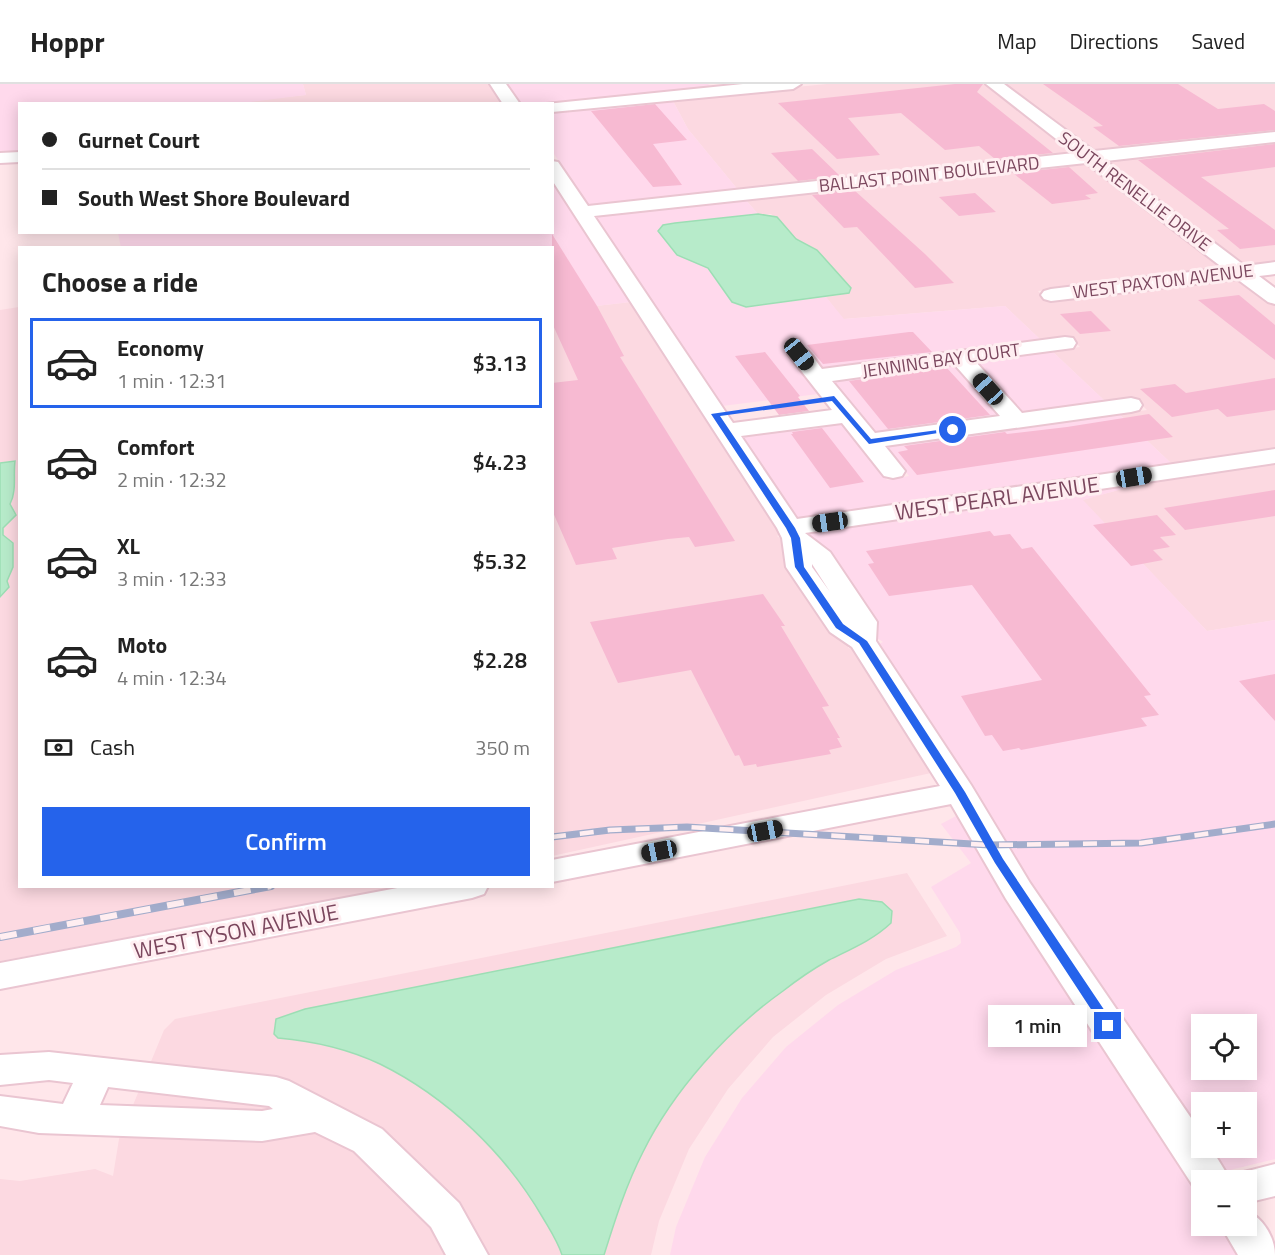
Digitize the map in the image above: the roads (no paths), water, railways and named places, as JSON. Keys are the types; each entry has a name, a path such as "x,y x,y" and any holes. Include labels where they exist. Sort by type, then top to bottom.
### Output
{"street":[{"path":"498,84 511,102"},
{"path":"554,107 792,84"},
{"name":"SOUTH RENELLIE DRIVE","path":"994,84 1275,298"},
{"name":"BALLAST POINT BOULEVARD","path":"583,212 1275,137"},
{"path":"0,158 18,157"},
{"path":"554,169 793,533 800,567 840,626 862,641 960,792 1012,882 1204,1170"},
{"name":"WEST PAXTON AVENUE","path":"1052,295 1275,268"},
{"name":"JENNING BAY COURT","path":"817,376 1065,343"},
{"path":"799,354 892,471"},
{"path":"959,357 1017,421"},
{"path":"869,441 1131,405"},
{"path":"721,422 840,406"},
{"name":"WEST PEARL AVENUE","path":"793,533 1275,456"},
{"path":"554,871 960,792"},
{"name":"WEST TYSON AVENUE","path":"0,976 462,888"},
{"path":"0,1070 49,1066 276,1092 318,1116 368,1140 445,1215 467,1255"},
{"path":"74,1120 97,1071"},
{"path":"0,1111 39,1118 262,1126 318,1116"},
{"path":"1257,1184 1275,1180"},
{"path":"1248,1236 1261,1255"}],"railway":[{"path":"554,837 610,830 687,827 989,845 1141,843 1275,824"},
{"path":"0,937 260,888"}]}
